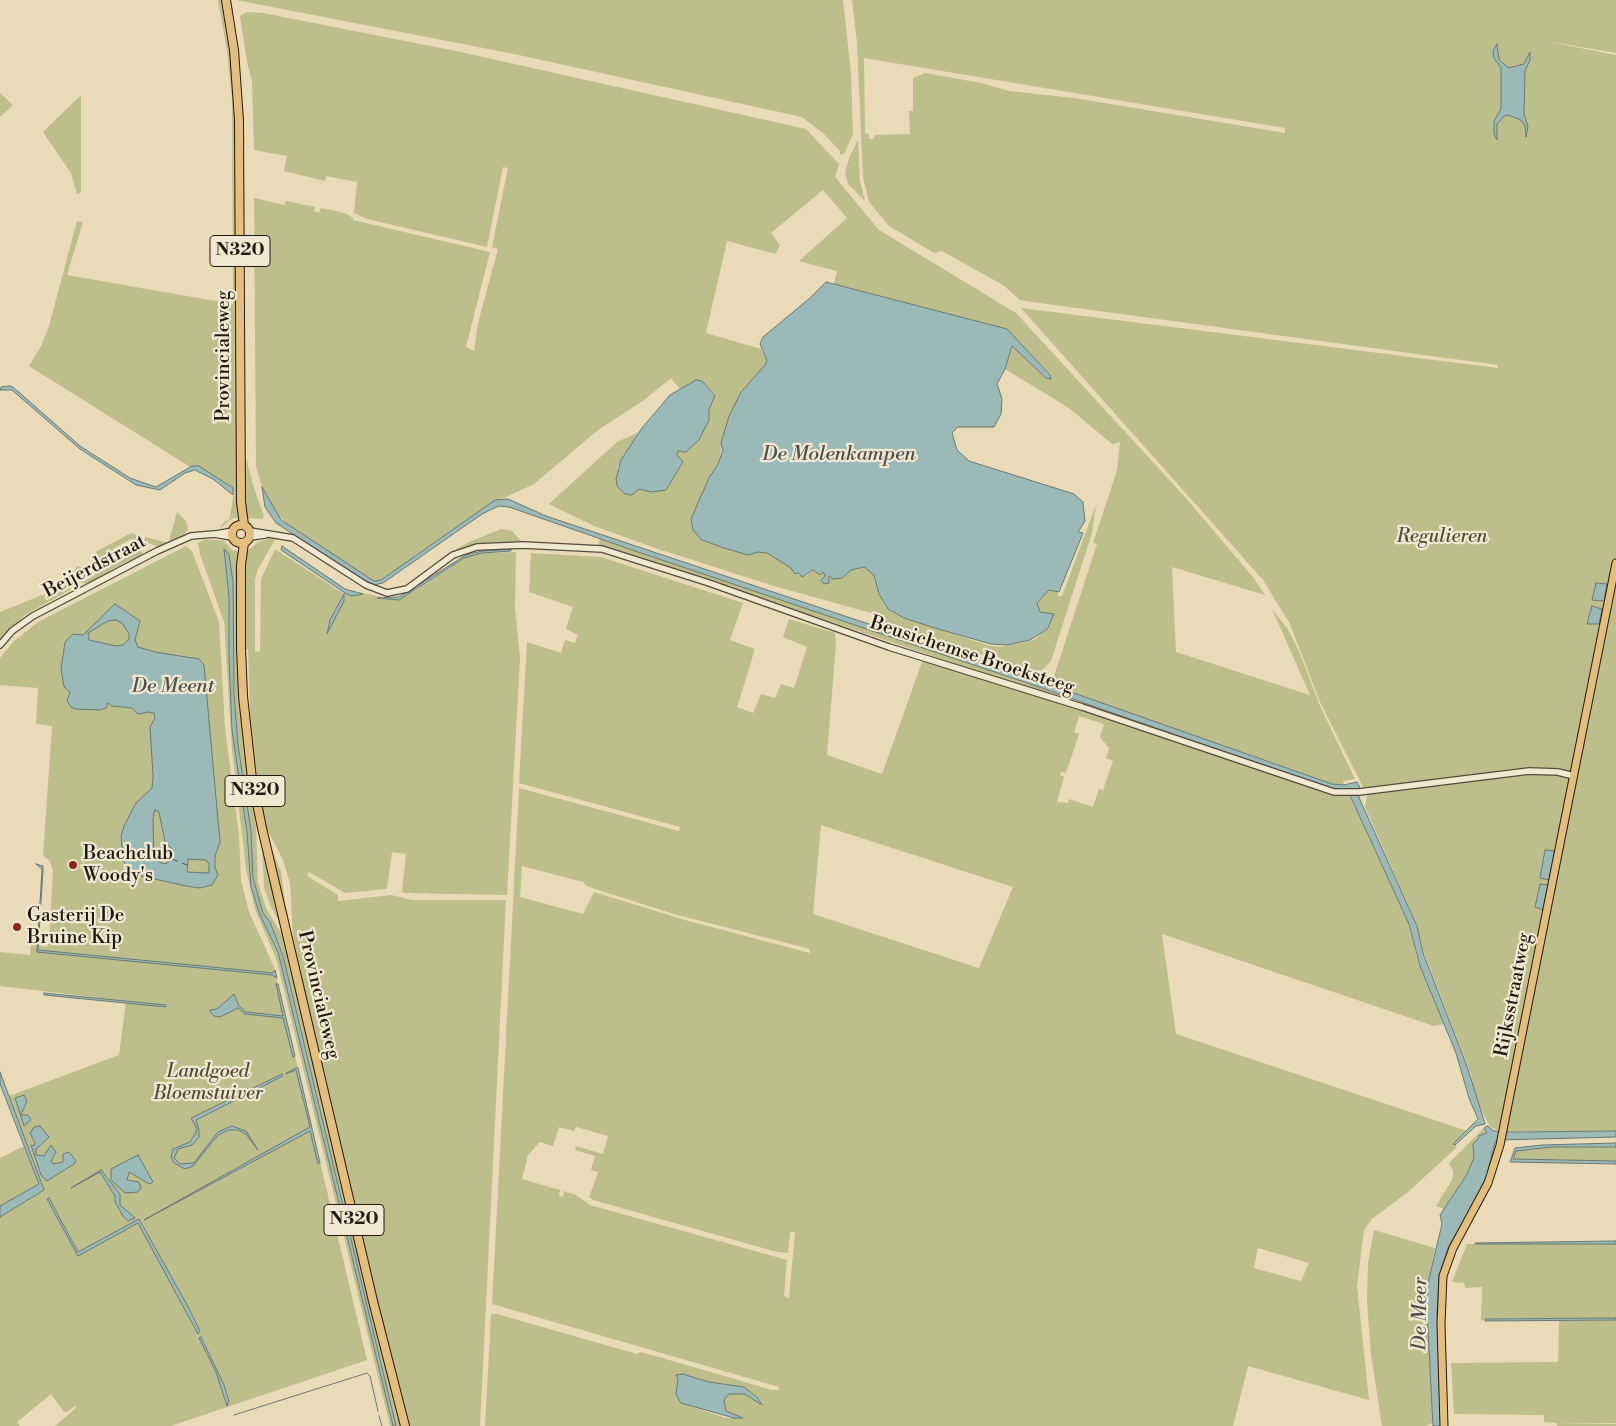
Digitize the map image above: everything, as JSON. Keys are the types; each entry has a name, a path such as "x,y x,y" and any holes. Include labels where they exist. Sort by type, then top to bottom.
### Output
{"highway":[{"name":"Provincialeweg","path":"226,0 234,50 240,120 243,696 254,787 373,1301 405,1426"}],"main road":[{"name":"Rijksstraatweg","path":"1444,1426 1440,1324 1444,1276 1453,1248 1488,1183 1504,1130 1616,563"}],"street":[{"name":"Beijerdstraat","path":"0,645 12,631 33,616 157,551 192,536 270,534 293,538 374,589"},
{"name":"Beusichemse Broeksteeg","path":"374,589 387,593 400,592 453,555 477,547 523,545 602,549 709,583 889,647 1091,710 1318,788 1347,793 1529,771 1558,772 1574,776"}],"green space":[{"path":"218,0 224,0 237,94 238,492 238,518 233,518 219,529 225,521 229,520 234,493 203,471 195,470 29,366 42,344 49,326 77,221 83,222 67,275 233,304 232,100 227,51"},
{"path":"236,0 843,0 851,73 853,134 844,154 840,155 840,151 823,133 802,117 514,54"},
{"name":"Regulieren","path":"852,0 1616,0 1616,53 1540,40 1616,55 1616,1131 1500,1131 1487,1126 1489,1125 1476,1099 1470,1078 1473,1083 1472,1077 1421,945 1417,925 1365,807 1367,795 1320,702 1290,624 1263,580 1021,308 1498,368 1498,365 1020,300 1003,285 942,251 934,253 889,226 869,202 863,177 857,43","holes":["864,58 1285,128 1285,133 1074,98 1009,91 981,83 925,73 913,78 913,111 909,111 910,134 875,135 874,139 869,139 869,134 865,133"]},
{"path":"247,12 263,13 461,52 806,129 839,164 835,177 879,230 1016,313 1185,497 1253,577 1265,595 1172,567 1176,652 1310,695 1272,609 1287,628 1299,651 1320,706 1355,779 1343,781 1344,785 1332,784 1051,685 1097,544 1093,543 1117,470 1120,442 1112,444 1069,408 1005,369 1012,345 1046,378 1051,379 1050,375 1007,329 834,284 837,271 799,261 847,218 823,190 771,233 780,245 776,254 727,241 706,333 761,349 767,360 766,364 741,392 729,416 718,464 709,478 704,492 702,540 748,555 758,552 767,553 791,568 796,574 806,576 814,570 820,575 823,571 826,576 822,579 827,584 830,581 829,576 836,579 842,578 851,570 864,567 874,575 879,594 885,606 891,612 991,646 1001,647 1034,640 1046,630 1037,603 1049,590 1058,591 1058,596 1062,596 1096,505 1092,533 1051,661 1042,670 1033,671 1008,664 989,650 985,656 896,629 876,622 878,615 774,586 658,549 594,526 549,504 617,442 639,432 617,468 636,491 639,489 666,490 683,462 677,455 678,451 688,451 699,440 709,420 709,410 715,393 699,380 680,389 671,378 644,400 598,430 534,484 504,498 495,500 381,580 374,581 290,527 273,510 262,487 256,467 254,198 284,205 286,201 315,207 314,211 319,213 321,208 345,213 353,218 353,220 490,252 466,347 474,351 478,323 498,249 492,247 508,168 503,167 487,247 367,219 354,213 357,182 326,176 325,181 284,171 287,156 254,150 252,81 240,16"},
{"path":"0,93 13,105 0,117"},
{"path":"81,95 81,192 77,194 71,173 43,132"},
{"path":"858,140 860,181 865,201 848,184 845,173 849,158"},
{"path":"246,458 264,516 262,519 245,518"},
{"path":"177,512 186,521 188,529 184,535 169,541"},
{"path":"501,529 512,531 521,541 519,543 478,545 443,557 469,542"},
{"path":"131,533 168,543 158,546 131,539 113,549 113,552 88,572 78,571 70,590 25,615 0,638 0,612 62,587 69,575 72,576 77,566 87,569 97,551"},
{"path":"275,537 285,537 293,541 276,538 258,569 255,579 255,652 260,651 261,579 275,549 344,594 347,590 352,593 359,592 394,600 413,592 464,558 482,553 516,552 515,607 520,658 507,895 402,892 406,854 392,852 387,889 345,893 309,872 307,876 338,895 338,901 391,895 412,900 506,900 480,1426 407,1426 310,1015 293,936 290,883 283,860 267,829 263,816 251,742 248,649 244,649 244,550 249,550 258,542"},
{"path":"205,539 224,541 232,550 237,551 247,774 256,825 258,883 266,908 283,936 290,958 401,1426 395,1426 282,952 265,918 255,886 252,868 251,835 236,730 233,649 229,630 232,727 247,832 252,890 258,910 278,952 283,968 393,1426 390,1426 277,961 255,909 246,869 232,750 224,622 200,554 198,543"},
{"path":"600,539 1075,700 1038,691 609,548 598,546"},
{"name":"Landgoed Bloemstuiver","path":"186,546 192,551 219,622 225,728 239,835 241,880 249,912 274,967 367,1360 171,1426 55,1426 76,1408 75,1406 64,1412 51,1394 17,1422 20,1426 0,1426 0,1158 24,1146 39,1183 9,1096 119,1055 126,1001 0,986 0,952 30,955 31,944 49,947 44,944 49,943 53,871 50,861 43,856 52,726 36,724 38,688 0,685 0,658 13,642 38,622"},
{"path":"138,550 142,552 143,556 126,562 89,583 81,583"},
{"path":"531,553 601,557 743,603 730,640 755,649 737,707 753,713 761,694 775,698 781,684 794,688 807,647 783,637 789,619 835,633 836,644 827,755 882,774 922,662 928,662 1085,709 1326,793 1350,796 1409,924 1416,954 1444,1024 1434,1026 1162,934 1176,1034 1467,1131 1453,1143 1457,1147 1408,1192 1372,1219 1364,1230 1357,1286 1369,1400 1248,1366 1233,1426 485,1426 491,1314 497,1314 637,1354 640,1352 659,1357 772,1390 779,1390 779,1387 492,1304 519,788 679,831 680,827 519,783 527,642 561,653 565,640 575,643 578,635 566,629 573,607 529,592","holes":["1079,716 1104,724 1100,737 1109,748 1106,758 1113,761 1103,790 1099,789 1093,807 1069,799 1068,803 1057,802 1064,777 1060,775 1061,772 1066,773 1079,734 1074,732","821,825 1013,887 979,968 813,914","522,866 583,882 595,889 674,914 810,949 810,953 685,920 594,892 583,914 520,897","559,1127 574,1131 576,1127 608,1136 603,1154 576,1146 575,1150 595,1156 591,1170 598,1172 589,1197 593,1200 777,1252 788,1253 790,1232 795,1232 789,1298 784,1296 787,1260 590,1205 576,1195 564,1191 563,1197 559,1196 560,1190 522,1179 528,1155 540,1142 553,1146","1258,1248 1309,1263 1301,1281 1254,1268","688,1375 709,1382 744,1387 759,1398 762,1404 745,1394 729,1394 724,1400 726,1411 740,1418 726,1418 681,1403 677,1386 678,1379"]},
{"path":"262,842 282,927 271,907 264,887"},
{"path":"270,844 281,872 287,917"},
{"path":"1484,1128 1487,1133 1478,1135 1474,1158 1466,1176 1444,1209 1436,1206 1453,1178 1453,1171 1449,1163"},
{"path":"1552,1147 1616,1147 1616,1161 1513,1160 1516,1151"},
{"path":"1374,1230 1435,1248 1428,1283 1427,1310 1433,1423 1425,1426 1382,1426 1371,1355 1367,1301 1368,1263"},
{"path":"1467,1244 1616,1244 1616,1318 1485,1319 1481,1321 1482,1287 1465,1288 1464,1283 1452,1282"},
{"path":"1616,1320 1616,1423 1558,1424 1616,1424 1616,1426 1557,1426 1557,1423 1544,1422 1544,1415 1454,1414 1451,1363 1558,1362 1559,1321"}],"water":[{"path":"1497,44 1499,60 1509,68 1524,64 1530,52 1530,60 1525,71 1524,114 1528,127 1526,137 1525,126 1521,120 1508,115 1504,116 1497,124 1497,140 1494,134 1494,121 1501,109 1501,68 1494,58 1493,51"},
{"name":"De Molenkampen","path":"826,282 1007,329 1050,375 1051,379 1046,378 1012,346 1005,369 997,384 1002,399 1001,414 994,427 958,427 952,433 957,450 969,461 1074,494 1083,502 1085,521 1078,532 1083,533 1059,592 1049,590 1037,603 1040,612 1054,614 1048,628 1030,640 1007,645 991,644 904,618 888,609 879,594 874,575 864,567 851,570 842,578 833,579 829,576 829,583 824,584 821,580 825,576 823,572 820,575 813,570 802,577 799,573 795,574 791,568 767,553 758,552 748,555 724,548 702,540 693,530 691,519 709,478 718,464 723,450 721,443 729,416 741,392 766,364 767,360 760,344 763,337 810,298"},
{"path":"696,380 702,381 715,395 709,410 709,420 699,440 686,452 678,451 677,455 683,462 666,490 651,492 639,489 632,495 625,494 617,486 616,479 621,460 642,428 670,395"},
{"path":"1,387 13,387 80,446 130,478 156,487 192,466 199,466 233,488 233,495 213,479 195,470 185,473 160,490 136,485 80,449 12,390 0,390"},
{"path":"262,487 281,520 374,581 381,580 495,500 508,499 546,516 1051,685 1332,784 1344,785 1357,782 1360,788 1356,790 1361,802 1417,926 1423,953 1468,1069 1485,1124 1476,1126 1455,1145 1453,1144 1478,1119 1469,1098 1456,1053 1420,966 1409,924 1348,791 1324,787 1033,685 509,507 499,506 482,514 383,583 374,585 276,523 265,507"},
{"path":"282,546 345,589 363,594 351,596 345,593 281,550"},
{"path":"224,549 229,555 233,582 234,694 238,745 251,831 253,878 263,913 270,922 283,956 396,1426 393,1426 278,952 260,915 251,887 247,832 232,730 229,597"},
{"path":"511,549 511,551 482,553 464,558 399,600 377,598 399,597 466,555 482,551"},
{"path":"1596,583 1607,584 1604,601 1592,600"},
{"path":"344,594 344,601 327,634 330,620"},
{"name":"De Meent","path":"115,604 140,621 135,640 138,647 155,652 199,659 204,665 220,842 215,856 215,868 218,875 212,885 200,888 141,876 129,870 123,860 121,836 124,826 136,803 152,788 150,727 155,718 154,713 138,714 132,708 112,706 108,703 106,708 100,710 75,709 71,707 67,701 70,692 64,687 61,669 65,642 73,634 83,635","holes":["116,620 123,624 129,634 129,639 123,645 116,646 89,640 88,633 108,621","155,810 159,812 165,842 173,850 172,859 165,864 159,862 154,856 153,819","188,859 206,860 209,864 209,873 187,872"]},
{"path":"1592,606 1602,609 1599,624 1587,624"},
{"path":"1545,850 1555,851 1549,880 1540,878"},
{"path":"36,864 43,866 38,950 273,973 275,970 277,978 272,975 37,952 42,869"},
{"path":"1540,884 1548,885 1543,910 1535,907"},
{"path":"276,984 278,984 295,1056 293,1057 283,1018 245,1014 238,1008 220,1017 214,1016 210,1012 210,1010 217,1009 234,994 239,1006 246,1012 283,1016"},
{"path":"44,993 166,1005 166,1007 44,995"},
{"path":"298,1068 320,1163 318,1164 310,1131 144,1220 310,1127 296,1070 286,1074"},
{"path":"0,1072 44,1190 0,1217 0,1206 39,1184 0,1084"},
{"path":"282,1074 283,1076 196,1120 199,1137 192,1145 178,1149 174,1158 180,1164 194,1163 218,1132 232,1126 246,1131 258,1150 246,1134 238,1130 229,1130 218,1135 193,1166 185,1169 174,1163 171,1157 173,1149 190,1142 197,1129 191,1118"},
{"path":"24,1095 27,1101 21,1115 28,1115 31,1120 24,1126 15,1098"},
{"path":"40,1126 49,1137 36,1149 36,1155 44,1156 51,1145 56,1152 51,1161 53,1164 63,1162 63,1154 69,1152 76,1161 47,1181 41,1175 31,1145 34,1146 35,1143 30,1133 34,1127"},
{"path":"1487,1126 1494,1131 1512,1132 1616,1131 1616,1137 1498,1140 1495,1142 1487,1175 1477,1197 1448,1248 1439,1275 1437,1314 1442,1426 1433,1426 1427,1310 1428,1283 1442,1224 1440,1215 1466,1176 1474,1158 1473,1144 1479,1138 1478,1136 1487,1133 1484,1128"},
{"path":"1616,1143 1616,1147 1552,1147 1516,1151 1513,1159 1616,1161 1616,1164 1510,1162 1515,1148 1542,1145"},
{"path":"138,1155 153,1182 149,1184 129,1172 127,1180 139,1182 141,1188 138,1192 125,1193 111,1180 111,1169"},
{"path":"101,1170 120,1194 120,1205 135,1218 128,1221 123,1216 115,1202 115,1196 100,1172 71,1188"},
{"path":"49,1198 78,1252 139,1219 186,1303 200,1331 198,1334 138,1223 78,1256 47,1199"},
{"path":"1616,1241 1616,1244 1475,1244 1475,1243"},
{"path":"1616,1318 1616,1320 1485,1321 1485,1319"},
{"path":"201,1337 224,1385 229,1401 227,1406 216,1372 199,1338"},
{"path":"683,1374 709,1382 744,1387 758,1398 762,1405 745,1394 729,1394 724,1400 726,1411 743,1418 734,1418 681,1403 676,1394 678,1379 676,1375"}],"waterway":[{"path":"234,1415 367,1373 370,1376 378,1411"},
{"path":"379,1416 382,1426"}],"ferry route":[{"path":"172,859 187,865"}],"place":[{"name":"Beachclub Woody's","path":"73,865"},
{"name":"Gasterij De Bruine Kip","path":"17,927"}],"water label":[{"name":"De Meer","path":"1421,1314"}]}
